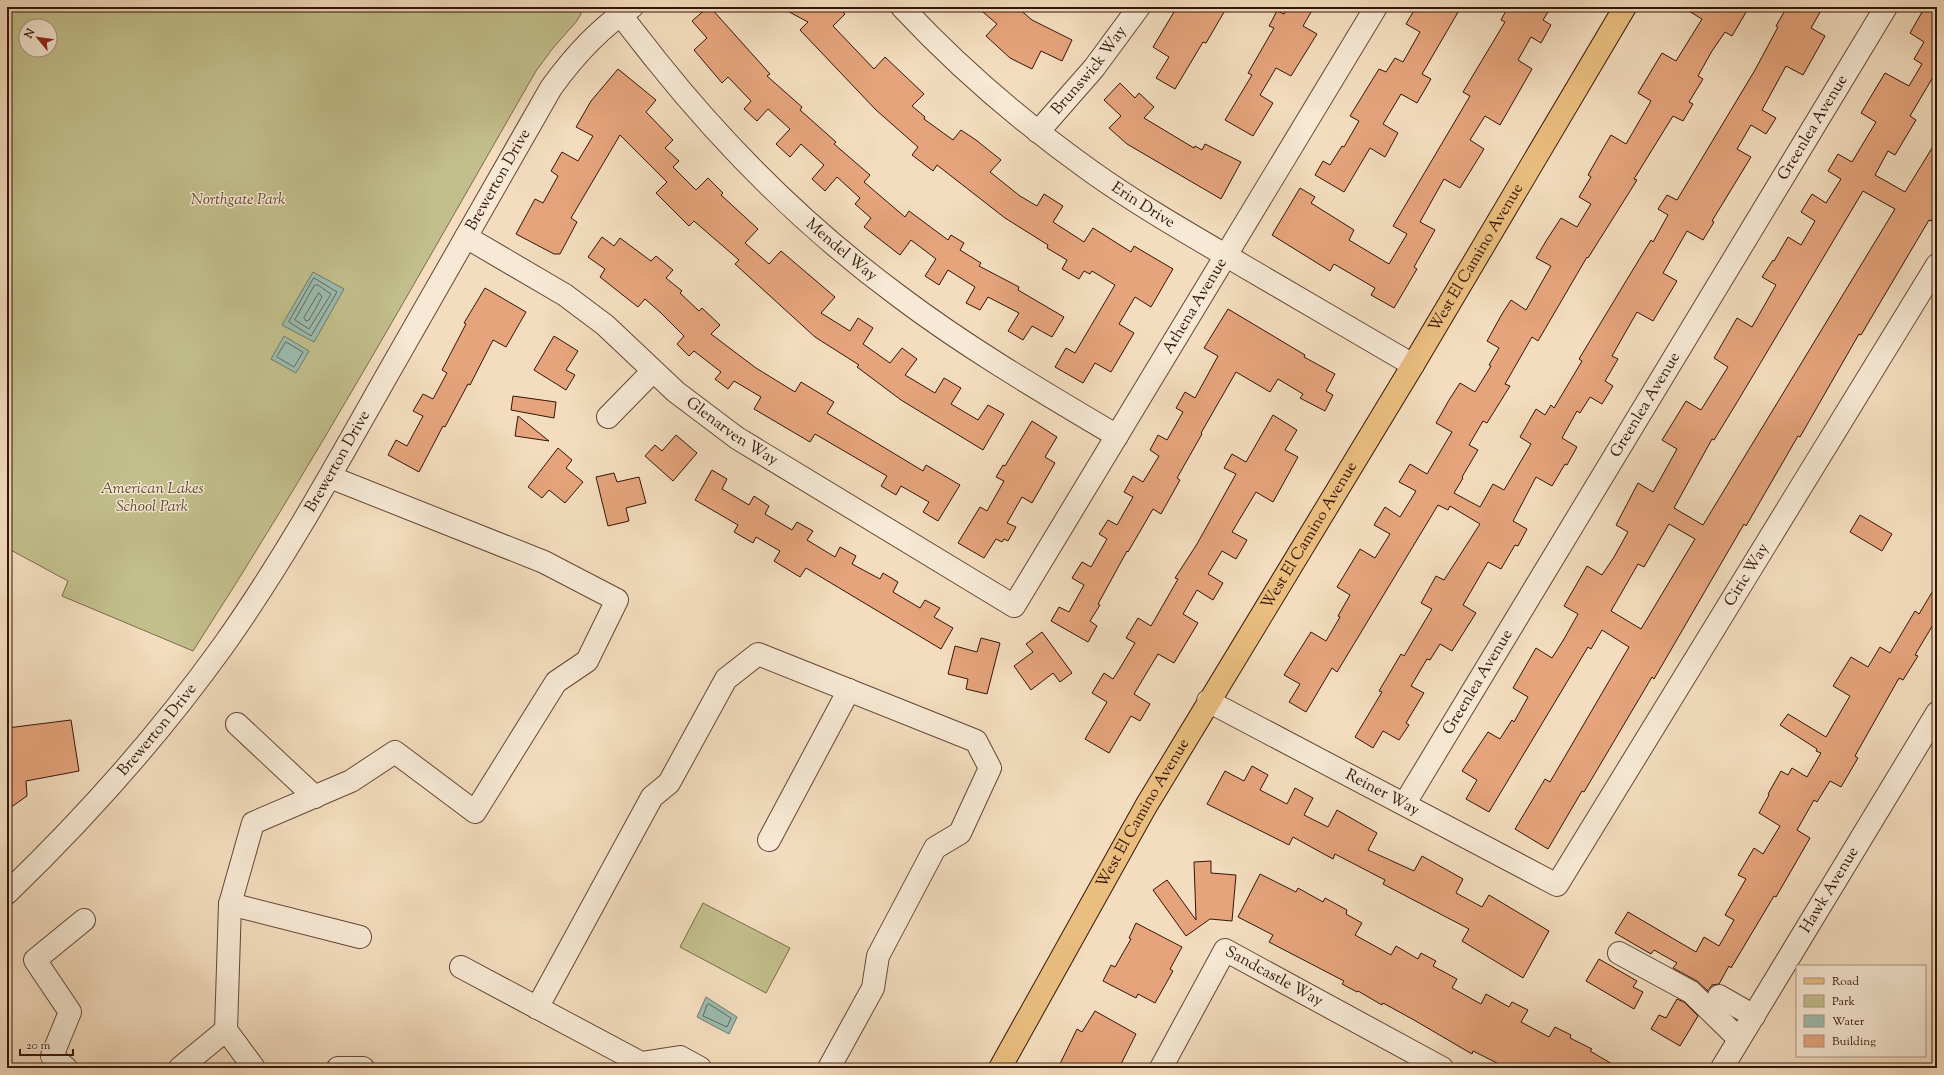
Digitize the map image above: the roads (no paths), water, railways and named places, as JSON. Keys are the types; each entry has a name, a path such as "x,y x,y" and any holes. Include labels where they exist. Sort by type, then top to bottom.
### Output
{"main road":[{"name":"West El Camino Avenue","path":"1000,1068 1146,806 1208,701 1413,365 1625,7"}],"street":[{"name":"Erin Drive","path":"902,7 987,90 1038,132 1092,172 1147,209 1413,365"},
{"name":"Brunswick Way","path":"1038,132 1094,68 1139,7"},
{"name":"Athena Avenue","path":"1014,606 1376,7"},
{"name":"Greenlea Avenue","path":"1405,803 1886,7"},
{"name":"Brewerton Drive","path":"10,888 47,855 109,789 167,720 222,647 259,592 330,477 551,88 568,64 587,43 622,10"},
{"name":"Mendel Way","path":"622,10 678,87 741,157 809,223 900,297 958,338 1117,436"},
{"name":"Glenarven Way","path":"466,237 565,295 604,325 653,371 705,416 737,438 1014,606"},
{"name":"Ciric Way","path":"1557,885 1937,265"},
{"path":"608,417 653,371"},
{"path":"254,1068 226,1030 230,904 253,824 351,781 395,752 474,812 556,682 587,661 618,600 544,562 330,477"},
{"path":"537,1008 652,797 669,783 726,679 758,654 976,741 990,768 960,833 936,848 878,956 873,988 829,1068"},
{"path":"769,840 849,690"},
{"name":"Reiner Way","path":"1208,701 1405,803 1557,885"},
{"name":"Hawk Avenue","path":"1722,1068 1937,713"},
{"path":"237,724 315,797"},
{"path":"230,904 360,937"},
{"path":"66,1068 52,1056 70,1012 35,960 84,920"},
{"name":"Sandcastle Way","path":"1161,1068 1225,950 1442,1068"},
{"path":"1619,953 1691,992 1739,1039"},
{"path":"461,967 641,1063 657,1064 680,1057 700,1068"},
{"path":"1719,996 1754,1016"},
{"path":"180,1068 226,1030"},
{"path":"338,1068 363,1068"}],"water":[{"path":"313,272 344,289 314,342 282,325"},
{"path":"284,336 309,351 296,373 271,359"},
{"path":"706,997 737,1017 729,1034 697,1017"}],"park label":[{"name":"Northgate Park","path":"238,200"},
{"name":"American Lakes School Park","path":"152,498"}]}
